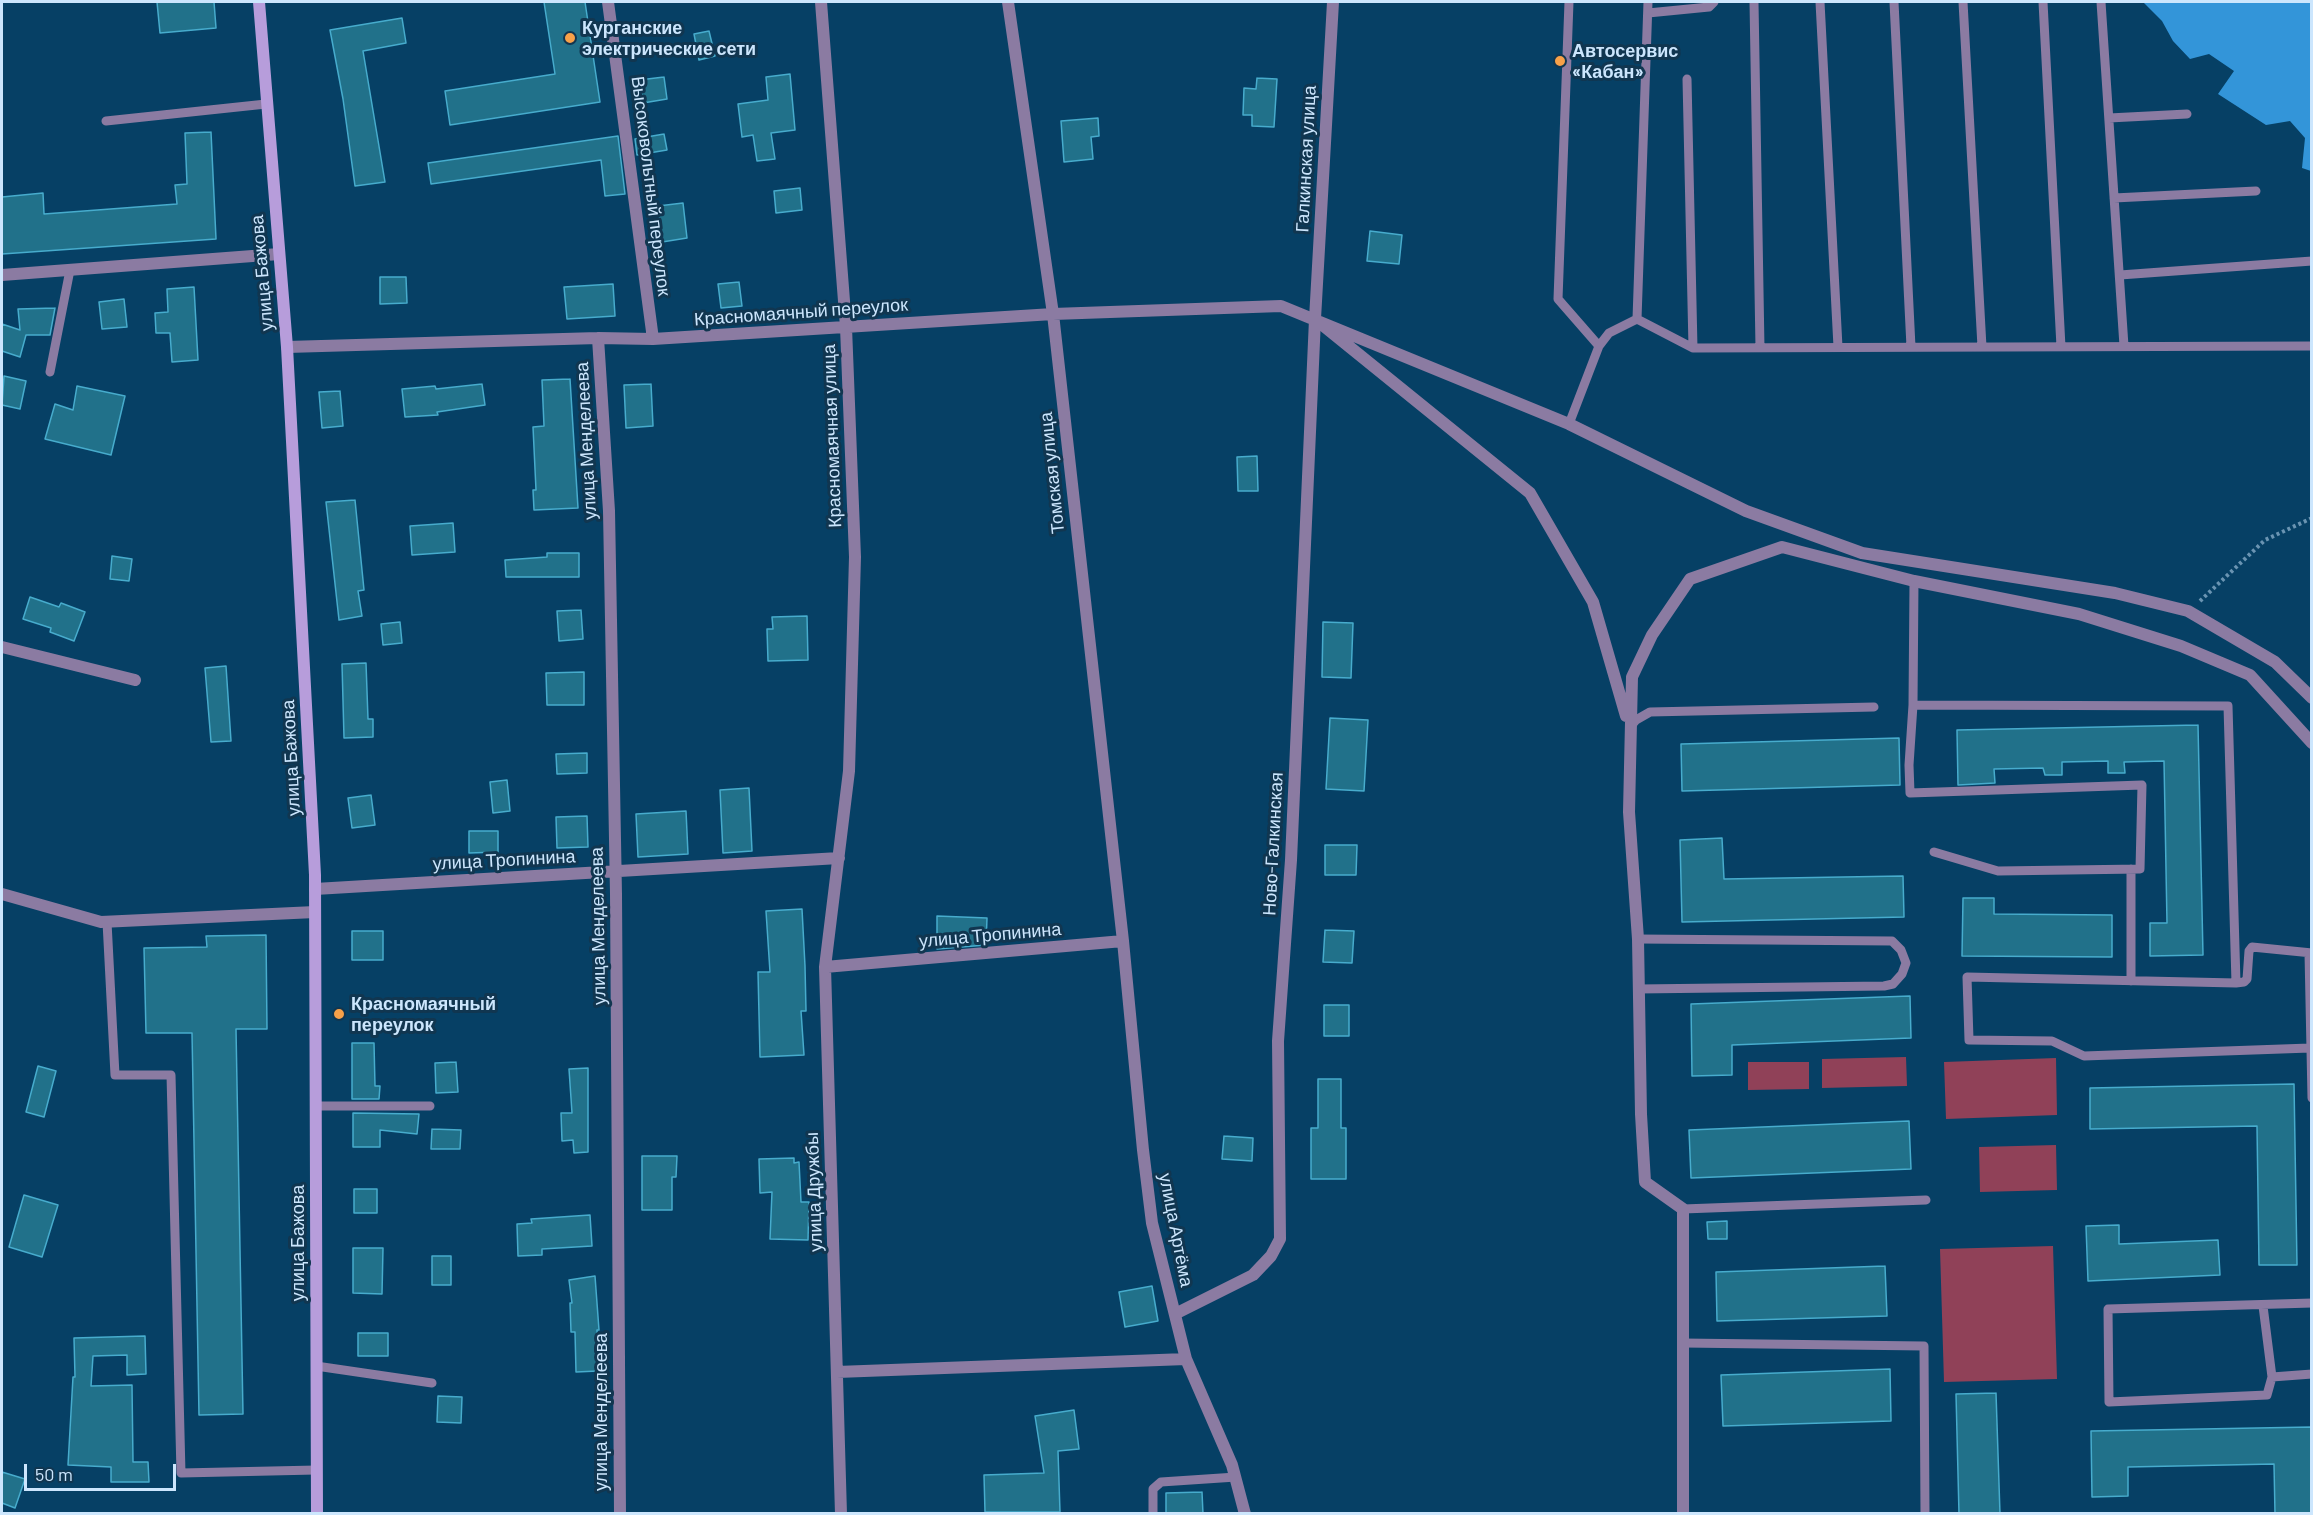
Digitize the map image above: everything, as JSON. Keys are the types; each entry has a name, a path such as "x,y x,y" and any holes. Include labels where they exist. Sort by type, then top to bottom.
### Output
{"main road":[{"name":"улица Бажова","path":"259,2 287,347 315,889 317,1514"}],"street":[{"name":"Высоковольтный переулок","path":"608,2 653,339"},
{"name":"Красномаячная улица","path":"820,2 846,327 855,557 849,771 838,864"},
{"name":"Томская улица","path":"1008,2 1053,314 1123,941"},
{"name":"Галкинская улица","path":"1315,319 1333,2"},
{"path":"2,275 279,254"},
{"name":"Красномаячный переулок","path":"287,347 653,339 1053,314 1281,306 1569,424 1746,511 1862,553 2115,593 2188,612 2275,662 2312,698"},
{"path":"1315,319 1530,493 1593,602 1630,728"},
{"name":"Ново-Галкинская","path":"1175,1314 1253,1275 1271,1256 1280,1239 1278,1041 1291,848 1315,319"},
{"name":"улица Менделеева","path":"598,339 609,511 615,871 620,1514"},
{"path":"1683,1514 1683,1209 1645,1182 1638,939 1629,812 1632,677 1652,635 1690,579 1782,547 1914,581 2079,614 2181,646 2250,675 2312,742"},
{"path":"2,647 135,680"},
{"name":"улица Тропинина","path":"315,889 615,871 838,864"},
{"name":"улица Дружбы","path":"838,864 825,967 841,1514"},
{"path":"2,894 100,922 315,912"},
{"name":"улица Тропинина","path":"825,967 1123,941"},
{"name":"улица Артёма","path":"1123,941 1152,1223 1186,1359 1236,1477 1245,1514"},
{"path":"837,1372 1186,1359"}],"lane":[{"path":"1569,2 1558,300 1599,346"},
{"path":"1636,319 1648,2"},
{"path":"1648,13 1709,7 1714,2"},
{"path":"1754,2 1760,348"},
{"path":"1820,2 1838,347"},
{"path":"1894,2 1911,347"},
{"path":"1963,2 1982,347"},
{"path":"2043,2 2061,347"},
{"path":"2101,2 2124,346"},
{"path":"1687,80 1694,348"},
{"path":"106,121 266,104"},
{"path":"2109,118 2187,114"},
{"path":"2114,198 2256,191"},
{"path":"2120,275 2312,261"},
{"path":"50,372 70,270"},
{"path":"1569,424 1599,346 1609,333 1636,319"},
{"path":"1636,319 1694,348 2312,346"},
{"path":"1914,581 1910,793 2142,785 2139,869 1998,871 1934,852"},
{"path":"1913,705 2228,706 2236,983"},
{"path":"1630,728 1636,720 1650,712 1874,707"},
{"path":"2131,869 2131,981"},
{"path":"107,922 115,1075 171,1075 181,1473 316,1470"},
{"path":"1638,939 1892,941 1901,950 1906,963 1902,974 1893,984 1884,986 1638,989"},
{"path":"2310,1048 2084,1056 2052,1041 1969,1040 1967,977 2236,983 2247,979 2249,951 2252,947 2311,953 2312,1098"},
{"path":"316,1106 430,1106"},
{"path":"1683,1209 1926,1200"},
{"path":"2263,1306 2272,1377 2267,1395 2109,1402 2108,1309 2263,1306 2312,1302"},
{"path":"1683,1342 1924,1346 1925,1514"},
{"path":"316,1366 432,1383"},
{"path":"2272,1377 2312,1374"},
{"path":"1154,1514 1153,1489 1161,1482 1236,1477"}],"path":[{"path":"2188,612 2265,540 2312,518"}],"shaded area":[{"path":"1906,1057 1907,1086 1822,1088 1822,1059"},
{"path":"2056,1058 2057,1115 1946,1119 1944,1062"},
{"path":"1748,1062 1809,1062 1809,1089 1748,1090"},
{"path":"2056,1145 2057,1190 1980,1192 1979,1147"},
{"path":"2053,1246 2057,1379 1944,1382 1940,1249"}],"water":[{"path":"2143,2 2311,2 2311,171 2302,168 2305,138 2290,121 2266,125 2218,94 2234,71 2209,54 2190,59 2173,41 2162,21"}],"building":[{"path":"157,2 214,2 216,28 160,33"},
{"name":"Курганские электрические сети","path":"544,2 585,2 600,102 450,125 445,91 555,74"},
{"path":"402,18 406,43 363,51 385,182 355,186 343,99 330,30"},
{"path":"709,31 715,56 699,60 694,34"},
{"path":"790,74 795,130 771,133 775,159 757,161 753,135 742,137 738,104 768,100 766,77"},
{"path":"664,77 667,99 643,103 639,80"},
{"path":"1257,78 1277,79 1274,127 1252,126 1252,115 1243,115 1244,88 1256,89"},
{"path":"1098,118 1099,136 1091,137 1093,159 1064,162 1061,121"},
{"path":"211,132 216,239 2,254 2,197 43,193 44,214 177,204 175,185 187,184 185,133"},
{"path":"664,134 667,150 637,155 635,139"},
{"path":"618,136 625,194 605,196 601,160 431,184 428,163"},
{"path":"800,188 802,210 776,213 774,191"},
{"path":"683,203 687,238 662,242 658,206"},
{"path":"1370,231 1402,235 1399,264 1367,261"},
{"path":"380,277 406,277 407,303 380,304"},
{"path":"739,282 742,306 721,308 718,284"},
{"path":"613,284 615,316 567,319 564,287"},
{"path":"194,287 198,360 172,362 170,333 156,333 155,313 168,312 167,289"},
{"path":"124,299 127,327 102,329 99,302"},
{"path":"55,308 50,335 26,335 20,357 2,351 2,324 20,330 18,309"},
{"path":"4,376 26,381 20,409 2,405"},
{"path":"570,379 578,508 534,510 533,490 536,490 533,427 544,426 542,380"},
{"path":"482,384 485,405 437,412 438,415 405,417 402,389 435,386 436,389"},
{"path":"651,384 653,426 626,428 624,385"},
{"path":"77,386 125,396 111,455 45,439 55,404 73,410"},
{"path":"340,391 343,426 322,428 319,392"},
{"path":"1257,456 1258,491 1238,491 1237,457"},
{"path":"355,500 364,590 358,591 362,616 339,620 326,502"},
{"path":"453,523 455,552 412,555 410,526"},
{"path":"547,553 579,553 579,577 506,577 505,560 547,557"},
{"path":"112,556 132,559 129,581 110,579"},
{"path":"30,597 59,607 61,603 85,612 74,641 50,632 51,628 23,619"},
{"path":"581,610 583,639 559,641 557,611"},
{"path":"807,616 808,660 768,661 767,629 773,629 772,617"},
{"path":"400,622 402,643 383,645 381,624"},
{"path":"1323,622 1353,623 1351,678 1322,677"},
{"path":"366,663 368,719 373,719 373,737 344,738 342,664"},
{"path":"226,666 231,741 211,742 205,668"},
{"path":"584,672 584,705 547,705 546,673"},
{"path":"1330,718 1368,720 1364,791 1326,789"},
{"path":"2198,725 2203,955 2150,956 2150,923 2167,923 2164,761 2124,762 2125,773 2108,773 2108,761 2062,762 2062,775 2045,775 2043,768 1994,769 1995,783 1958,785 1957,730"},
{"path":"1899,738 1900,785 1682,791 1681,744"},
{"path":"587,753 587,773 557,774 556,754"},
{"path":"507,780 510,811 493,813 490,782"},
{"path":"749,788 752,851 723,853 720,790"},
{"path":"371,795 375,825 352,828 348,798"},
{"path":"686,811 688,854 638,857 636,814"},
{"path":"587,816 588,847 557,848 556,817"},
{"path":"469,831 498,831 498,852 469,853"},
{"path":"1722,838 1724,879 1903,876 1904,917 1682,922 1680,840"},
{"path":"1325,845 1357,845 1356,875 1325,875"},
{"path":"1963,898 1994,898 1994,914 2112,915 2112,957 1962,956"},
{"path":"802,909 806,1011 801,1011 804,1055 760,1057 758,972 770,972 766,911"},
{"path":"937,916 987,918 986,945 937,949"},
{"path":"1325,930 1354,931 1352,963 1323,962"},
{"path":"352,931 383,931 383,960 352,960"},
{"path":"266,935 267,1029 236,1029 243,1414 199,1415 192,1033 146,1033 144,948 207,947 206,936"},
{"path":"1910,996 1911,1038 1732,1045 1732,1075 1692,1076 1691,1004"},
{"path":"1324,1005 1349,1005 1349,1036 1324,1036"},
{"path":"352,1043 374,1043 375,1086 380,1086 379,1099 352,1099"},
{"path":"456,1062 458,1092 436,1093 435,1063"},
{"path":"38,1066 56,1071 44,1117 26,1112"},
{"path":"588,1068 588,1152 574,1153 573,1140 562,1141 561,1113 572,1113 569,1069"},
{"path":"1318,1079 1341,1079 1341,1128 1346,1128 1346,1179 1311,1179 1311,1128 1318,1128"},
{"path":"2294,1084 2297,1265 2259,1265 2257,1126 2090,1129 2090,1088"},
{"path":"353,1113 419,1114 417,1134 380,1130 380,1147 353,1147"},
{"path":"1909,1121 1911,1169 1691,1178 1689,1130"},
{"path":"432,1129 461,1130 460,1149 431,1149"},
{"path":"1224,1136 1253,1138 1252,1161 1222,1159"},
{"path":"642,1156 677,1156 676,1177 672,1177 672,1210 642,1210"},
{"path":"794,1158 794,1163 799,1162 801,1202 809,1202 808,1240 770,1239 772,1192 760,1193 759,1159"},
{"path":"354,1189 377,1189 377,1213 354,1213"},
{"path":"24,1195 58,1205 42,1257 9,1247"},
{"path":"590,1215 592,1246 542,1249 542,1255 518,1256 517,1224 532,1223 531,1219"},
{"path":"1727,1221 1727,1239 1708,1239 1707,1222"},
{"path":"2119,1225 2119,1244 2218,1240 2220,1275 2088,1281 2086,1226"},
{"path":"353,1248 383,1248 382,1294 353,1293"},
{"path":"432,1256 451,1256 451,1285 432,1285"},
{"path":"1885,1266 1887,1316 1717,1321 1716,1272"},
{"path":"595,1276 599,1330 597,1330 598,1371 576,1372 575,1332 571,1332 570,1303 572,1303 569,1280"},
{"path":"1152,1286 1158,1321 1125,1327 1119,1292"},
{"path":"358,1333 388,1333 388,1356 358,1356"},
{"path":"145,1336 146,1374 127,1375 127,1355 93,1356 91,1386 132,1385 133,1462 148,1462 149,1482 111,1482 111,1467 68,1465 73,1377 75,1377 74,1338"},
{"path":"1890,1369 1891,1421 1723,1426 1721,1375"},
{"path":"1996,1393 2000,1514 1959,1514 1956,1394"},
{"path":"438,1396 462,1397 461,1423 437,1422"},
{"path":"1074,1410 1079,1449 1058,1451 1060,1512 985,1512 984,1475 1044,1473 1035,1416"},
{"path":"2312,1427 2312,1514 2275,1514 2274,1464 2128,1467 2128,1496 2092,1497 2091,1431"},
{"path":"2,1472 25,1479 15,1508 2,1503"},
{"path":"1202,1492 1203,1514 1166,1514 1166,1493"}],"place":[{"name":"Курганские электрические сети","path":"570,38"},
{"name":"Автосервис «Кабан»","path":"1560,61"},
{"name":"Красномаячный переулок","path":"339,1014"}]}
